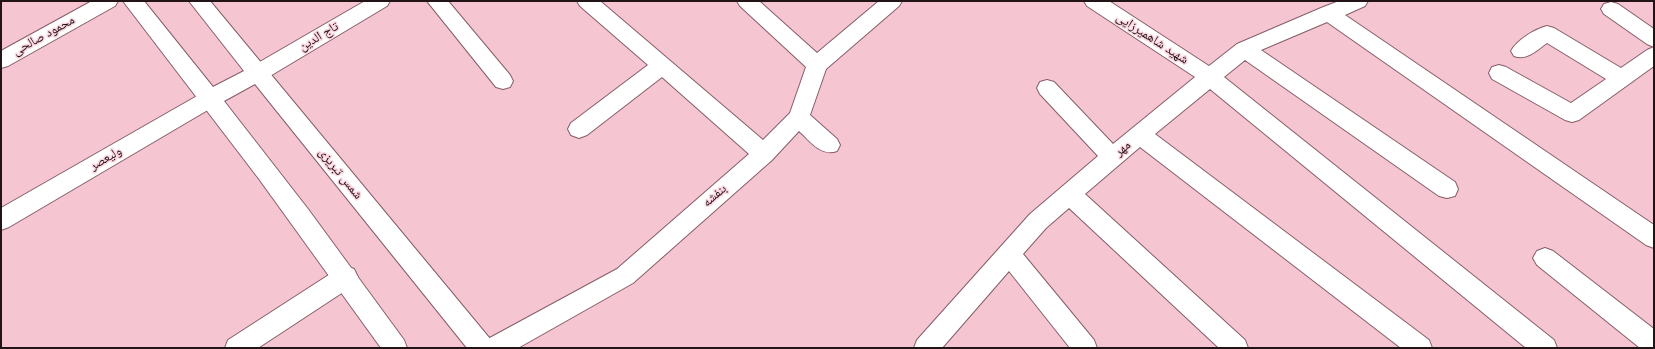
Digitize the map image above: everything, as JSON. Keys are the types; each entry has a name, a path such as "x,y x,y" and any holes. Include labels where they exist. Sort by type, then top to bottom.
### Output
{"street":[{"name":"محمود صالحی","path":"1,60 108,1"},
{"path":"133,1 211,98 346,277 395,348"},
{"name":"شمس تبریزی","path":"199,1 482,348"},
{"name":"تاج الدین","path":"211,98 258,73 380,1"},
{"path":"437,1 503,81"},
{"path":"587,1 764,154"},
{"path":"747,1 817,65 892,1"},
{"name":"شهید شاهمیرزایی","path":"1094,1 1210,77 1545,348"},
{"name":"مهر","path":"926,348 1038,221 1112,157 1244,49 1358,1"},
{"path":"1611,9 1654,39"},
{"path":"1328,14 1654,238"},
{"path":"1521,51 1547,33 1621,78"},
{"path":"1244,49 1447,189"},
{"path":"1499,72 1572,114 1654,55"},
{"name":"بنفشه","path":"495,348 624,276 764,154 799,117 817,65"},
{"path":"579,129 662,66"},
{"path":"1047,88 1112,157"},
{"name":"ولیعصر","path":"1,220 211,98"},
{"path":"799,117 829,145"},
{"path":"1140,135 1420,348"},
{"path":"1070,194 1236,348"},
{"path":"1009,254 1085,348"},
{"path":"1545,258 1654,344"},
{"path":"237,348 346,277"}]}
